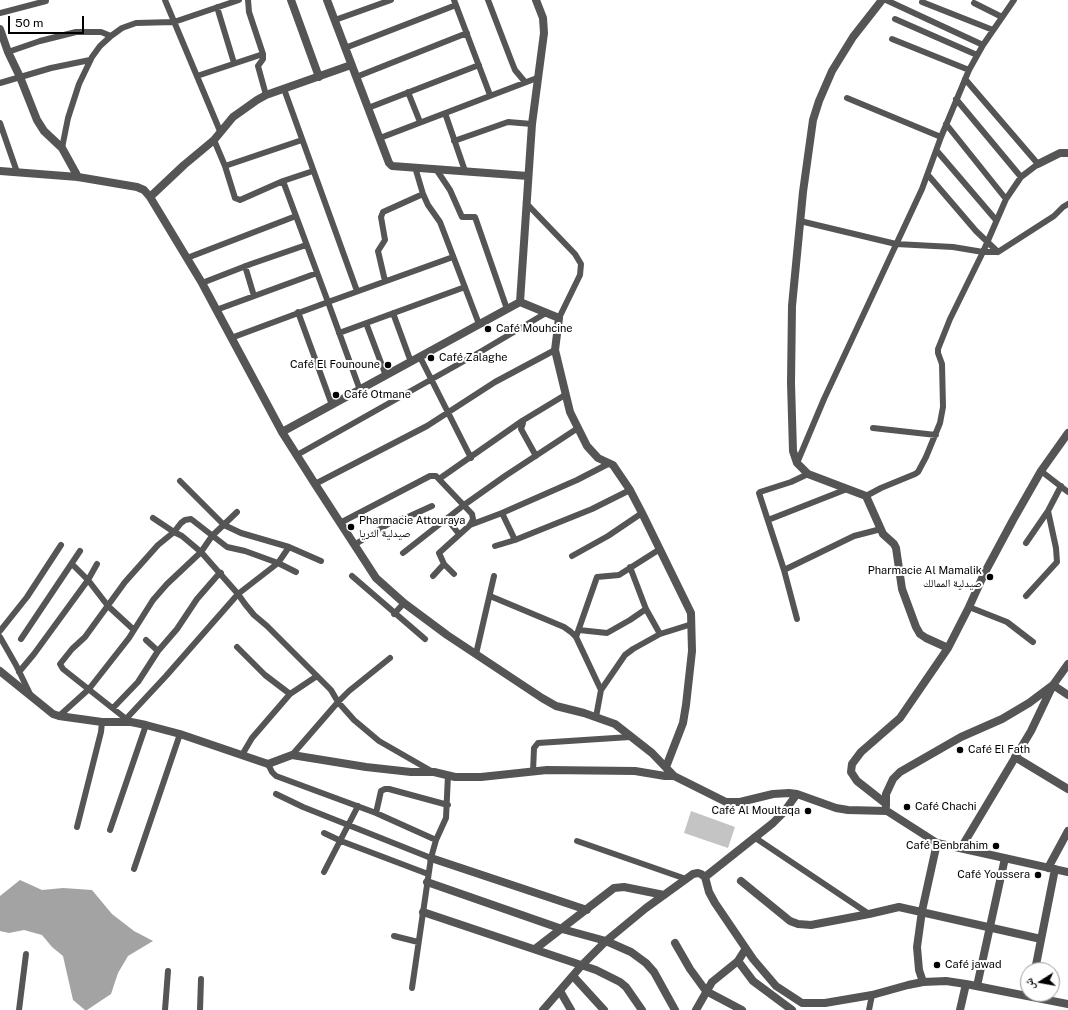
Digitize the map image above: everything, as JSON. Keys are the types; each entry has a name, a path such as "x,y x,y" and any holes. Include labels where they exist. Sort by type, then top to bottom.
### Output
{"street":[{"path":"292,0 319,77"},
{"path":"327,0 389,163 392,166 528,176"},
{"path":"520,302 532,124 544,33 543,18 536,0"},
{"path":"882,0 862,24 832,71 817,106 811,133 800,221 792,306 792,440 797,463 808,474 866,496 884,536 894,544 896,548 902,589 916,627 920,634 926,638 948,648"},
{"path":"0,29 5,49 20,77 37,120 44,131 62,148 78,178"},
{"path":"150,197 184,165 214,140 220,131 234,117 266,95 351,65"},
{"path":"1038,164 1060,153 1068,153"},
{"path":"0,171 78,178 137,186 144,190 150,197 202,283 282,432 376,578 404,603 476,654 556,706 615,724 652,753 674,776 726,802 740,802 773,794 789,793 797,794 830,806 848,810 886,807"},
{"path":"282,432 520,302"},
{"path":"520,302 559,318 555,350 570,412 592,453 601,460 610,462 630,490 689,609 692,624 692,651 686,705 682,723 666,767"},
{"path":"1068,433 1041,471 1013,520 948,648 900,718 861,752 852,764 851,772 857,781 886,807 937,843 1068,872"},
{"path":"961,848 1031,731 1053,686 1068,664"},
{"path":"0,671 54,714 59,716 102,722 128,721 146,725 180,734 268,764 292,755 411,772 434,772 455,777 481,777 546,770 635,771 664,776 674,776"},
{"path":"886,807 886,794 888,787 900,772 961,737 1002,719 1029,703 1053,686"},
{"path":"1053,686 1068,695"},
{"path":"1015,757 1068,789"},
{"path":"705,877 773,823 783,813 797,794"},
{"path":"1037,962 1052,868 1068,831"},
{"path":"923,982 919,970 917,947 922,911 937,843"},
{"path":"431,858 587,910"},
{"path":"977,986 1005,858"},
{"path":"543,1010 582,965 606,941 664,895 686,879 698,873 705,877 709,892 715,903 745,950 776,986 802,1002 825,1003 872,995 923,982 946,981 1020,993"},
{"path":"428,878 562,929 606,941 631,952 646,963 654,972 675,1010"},
{"path":"741,881 790,921 798,924 811,925 899,907 1041,939"},
{"path":"534,949 587,910 609,891 619,887 664,895"},
{"path":"423,912 596,970 620,982 626,987 642,1010"},
{"path":"675,943 693,974 706,990 742,1010"},
{"path":"696,1010 706,990 712,982 738,961 745,950"},
{"path":"738,961 753,981 792,1010"},
{"path":"573,976 604,1010"},
{"path":"960,1010 966,984"},
{"path":"560,991 571,1010"}],"lane":[{"path":"0,13 47,0"},
{"path":"165,0 220,131"},
{"path":"62,148 68,118 79,84 90,60 100,46 111,36 122,28 136,23 174,22 239,0"},
{"path":"248,0 249,12 263,54 258,66 266,95"},
{"path":"335,20 390,0"},
{"path":"488,0 511,60 525,82"},
{"path":"886,0 983,45"},
{"path":"797,463 824,399 928,175 941,136 969,70 983,45 1014,0"},
{"path":"345,48 455,2 490,95"},
{"path":"922,2 993,30"},
{"path":"974,3 1002,17"},
{"path":"217,7 234,63"},
{"path":"895,19 977,55"},
{"path":"5,49 76,32 102,32 111,36"},
{"path":"356,77 467,33"},
{"path":"892,39 969,70"},
{"path":"197,76 263,54"},
{"path":"0,83 51,68 90,60"},
{"path":"368,108 479,65"},
{"path":"380,138 537,78"},
{"path":"866,496 918,472 936,435 940,423 943,396 942,364 938,353 938,348 1006,199 1021,177 1038,164 965,79"},
{"path":"284,89 357,291"},
{"path":"408,92 420,122"},
{"path":"847,98 941,136"},
{"path":"956,99 1021,177"},
{"path":"445,113 465,171"},
{"path":"454,141 508,122 532,124"},
{"path":"0,123 18,172"},
{"path":"946,124 1006,199"},
{"path":"214,140 225,166 235,198 240,200 283,181 313,170"},
{"path":"225,166 302,140"},
{"path":"937,151 996,220"},
{"path":"415,167 422,194 440,222 479,324"},
{"path":"436,169 450,190 462,217 475,217 507,309"},
{"path":"928,175 987,243 998,252"},
{"path":"283,181 360,390"},
{"path":"385,281 378,250 385,240 381,217 383,212 422,194"},
{"path":"526,203 575,254 582,264 580,275 559,318"},
{"path":"800,221 896,244 952,247 983,252 998,252 1054,216 1068,204"},
{"path":"187,258 296,216"},
{"path":"202,283 245,266 306,245"},
{"path":"231,338 298,312 453,257"},
{"path":"245,266 254,296"},
{"path":"216,310 317,273"},
{"path":"339,333 465,287"},
{"path":"298,312 332,405"},
{"path":"393,313 411,362"},
{"path":"297,454 431,380 546,313"},
{"path":"366,323 386,376"},
{"path":"315,484 427,426 495,382 555,350"},
{"path":"420,357 471,458"},
{"path":"439,479 522,421 565,395"},
{"path":"522,421 523,423 521,429 536,456"},
{"path":"403,553 464,505 578,428"},
{"path":"873,428 936,435"},
{"path":"454,574 444,564 439,556 439,553 470,525 502,513 577,480 610,462"},
{"path":"1041,471 1068,492"},
{"path":"797,619 784,570 759,492 791,482 808,474"},
{"path":"340,523 430,476 436,476 473,516 470,525"},
{"path":"180,481 224,525 240,533 289,547 321,561"},
{"path":"1026,543 1048,511 1061,486"},
{"path":"768,520 847,489"},
{"path":"495,546 515,540 592,509 630,490"},
{"path":"354,545 386,526 432,506"},
{"path":"1026,596 1057,562 1048,511"},
{"path":"59,716 89,689 134,630 153,600 167,584 201,552 212,536 237,512"},
{"path":"502,513 515,540"},
{"path":"572,556 608,536 642,513"},
{"path":"153,518 182,536 201,552 221,573 254,615 268,626 331,690 338,702 354,720 380,741 434,772"},
{"path":"289,547 278,563 238,594 128,721 63,669 60,664 72,649 85,637 125,582 158,545 174,532 185,520 191,519 227,547 245,551 278,563 296,572"},
{"path":"447,519 459,534"},
{"path":"784,570 854,536 881,529"},
{"path":"0,631 27,597 60,545"},
{"path":"576,638 597,578 619,575 660,549"},
{"path":"21,639 80,551"},
{"path":"72,564 88,580 108,606 134,630"},
{"path":"20,672 88,580 97,564"},
{"path":"433,576 444,564"},
{"path":"630,567 646,608 660,634"},
{"path":"113,708 138,682 158,651 178,629 197,599 221,573"},
{"path":"352,576 394,614 425,639"},
{"path":"476,654 494,576"},
{"path":"490,596 564,627 576,638 601,690"},
{"path":"394,614 404,603"},
{"path":"969,607 1007,622 1033,642"},
{"path":"579,630 607,633 630,620 646,608"},
{"path":"596,717 601,690 625,655 660,634 692,624"},
{"path":"0,637 31,695"},
{"path":"146,640 158,651"},
{"path":"236,647 265,675 290,694"},
{"path":"292,755 349,691 390,658"},
{"path":"242,755 252,738 290,694 317,676"},
{"path":"77,827 101,732 102,722"},
{"path":"110,830 146,725"},
{"path":"134,869 180,734"},
{"path":"533,772 534,748 538,743 630,737"},
{"path":"268,764 276,776 376,813 436,840"},
{"path":"412,988 431,858 436,840 446,818 448,805 448,775"},
{"path":"376,813 381,791 385,789 448,805"},
{"path":"276,794 300,806 431,858"},
{"path":"324,872 358,806"},
{"path":"324,833 428,878"},
{"path":"754,837 869,914"},
{"path":"577,841 686,879"},
{"path":"394,936 418,942"},
{"path":"18,1010 26,954"},
{"path":"165,1010 168,971"},
{"path":"200,1010 201,979"},
{"path":"869,1010 872,995"}],"shaded area":[{"path":"20,880 42,890 63,888 92,890 112,914 134,931 153,941 128,956 118,973 111,994 85,1010 73,1000 63,956 52,947 42,935 24,930 9,933 0,931 0,896"}],"building":[{"path":"691,811 735,827 728,848 684,833"}],"place":[{"name":"Café Mouhcine","path":"488,329"},
{"name":"Café Zalaghe","path":"431,358"},
{"name":"Café El Founoune","path":"388,365"},
{"name":"Café Otmane","path":"336,395"},
{"name":"Pharmacie Attouraya صيدلية الثريا","path":"351,527"},
{"name":"Pharmacie Al Mamalik صيدلية الممالك","path":"990,577"},
{"name":"Café El Fath","path":"960,750"},
{"name":"Café Chachi","path":"907,807"},
{"name":"Café Al Moultaqa","path":"808,811"},
{"name":"Café Benbrahim","path":"996,846"},
{"name":"Café Youssera","path":"1038,875"},
{"name":"Café jawad","path":"937,965"}]}
